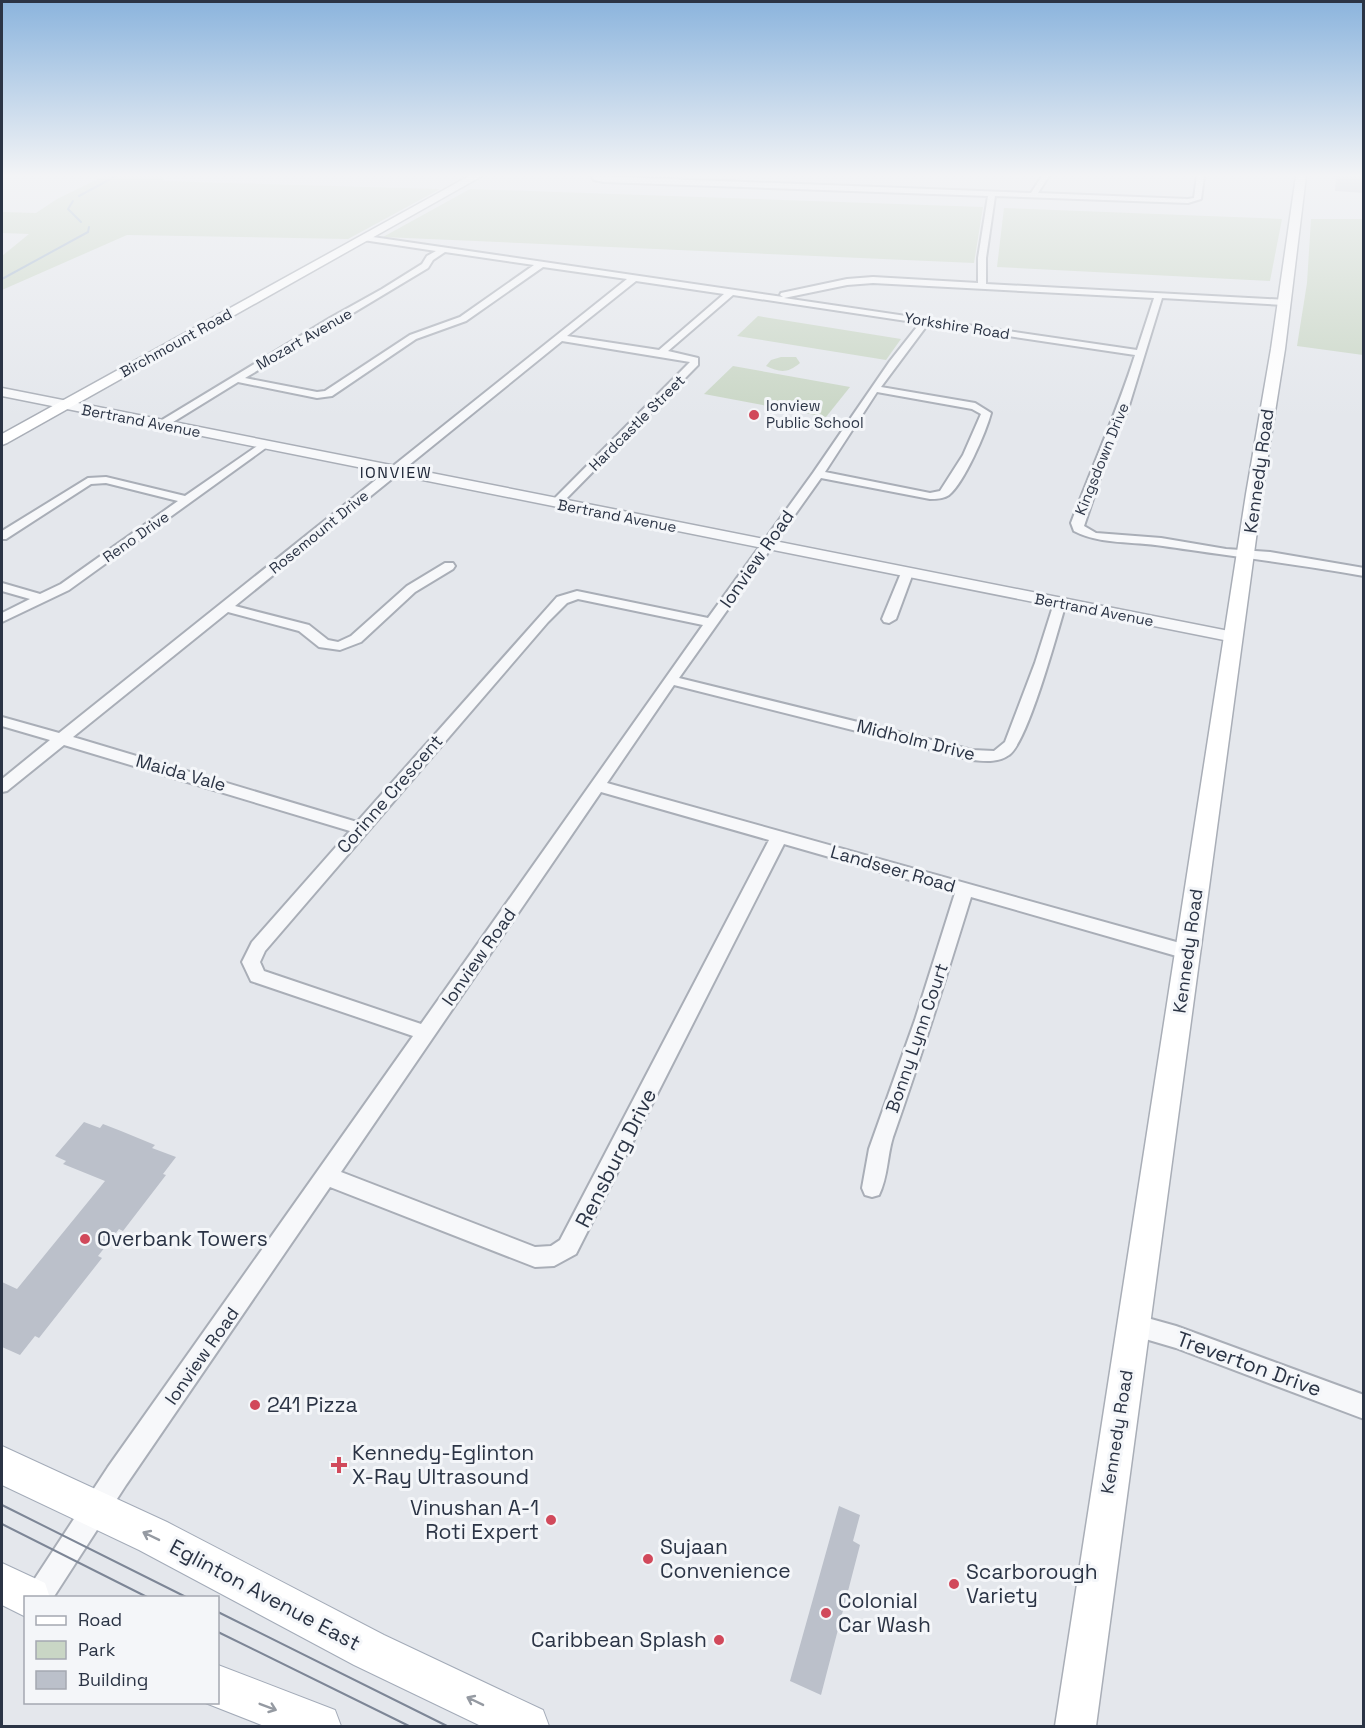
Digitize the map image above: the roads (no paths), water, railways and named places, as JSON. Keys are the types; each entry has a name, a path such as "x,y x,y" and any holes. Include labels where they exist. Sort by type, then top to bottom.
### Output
{"main road":[{"name":"Birchmount Road","path":"2,440 332,257"},
{"name":"Kennedy Road","path":"1075,1726 1290,257"},
{"name":"Eglinton Avenue East","path":"2,1465 96,1508 369,1650 527,1726"},
{"path":"2,1583 26,1596"},
{"path":"219,1687 319,1726"}],"street":[{"name":"Mozart Avenue","path":"161,425 333,320 385,291 425,266 432,257"},
{"name":"Yorkshire Road","path":"494,257 1140,353"},
{"path":"982,257 982,285"},
{"path":"236,379 317,395 328,394 413,337 464,319 542,264"},
{"name":"Rosemount Drive","path":"2,787 635,277"},
{"path":"774,298 847,282 873,280 1284,302"},
{"path":"661,353 731,292"},
{"name":"Kingsdown Drive","path":"1159,294 1119,420 1105,448 1077,523 1078,528 1094,536 1133,538 1247,554"},
{"name":"Ionview Road","path":"38,1596 96,1508 671,680 818,474 875,389 926,321"},
{"name":"Hardcastle Street","path":"556,503 695,363 691,359 661,353 561,338"},
{"path":"818,474 930,496 944,494 950,488 986,413 975,406 875,389"},
{"name":"Bertrand Avenue","path":"2,392 63,406 1234,637"},
{"name":"Reno Drive","path":"2,618 65,587 263,445"},
{"path":"2,536 88,481 106,480 189,500"},
{"path":"1247,554 1364,572"},
{"path":"225,607 304,628 324,644 340,646 356,639 418,583 449,566"},
{"path":"889,620 907,573"},
{"path":"2,587 43,599"},
{"name":"Corinne Crescent","path":"426,1033 257,976 251,962 254,955 266,936 359,828 548,612 562,600 578,595 711,623"},
{"name":"Midholm Drive","path":"671,680 972,755 997,756 1005,753 1012,743 1042,663 1060,603"},
{"name":"Maida Vale","path":"2,721 359,828"},
{"name":"Landseer Road","path":"598,786 1187,952"},
{"name":"Rensburg Drive","path":"327,1176 535,1257 554,1256 568,1247 696,1005 778,837"},
{"name":"Bonny Lynn Court","path":"872,1188 879,1149 924,1020 964,889"},
{"name":"Treverton Drive","path":"1133,1325 1176,1337 1364,1407"}],"waterway":[{"path":"2,279 43,257"}],"tram line":[{"path":"2,1505 184,1596"},
{"path":"2,1524 145,1596"},
{"path":"219,1612 447,1726"},
{"path":"219,1632 409,1726"}],"place":[{"name":"Ionview Public School","path":"754,415"},
{"name":"Overbank Towers","path":"85,1239"},
{"name":"241 Pizza","path":"255,1405"},
{"name":"Kennedy-Eglinton X-Ray Ultrasound","path":"339,1465"},
{"name":"Vinushan A-1 Roti Expert","path":"551,1520"},
{"name":"Sujaan Convenience","path":"648,1559"},
{"name":"Scarborough Variety","path":"954,1584"},
{"name":"Colonial Car Wash","path":"826,1613"},
{"name":"Caribbean Splash","path":"719,1640"}],"district":[{"name":"IONVIEW","path":"396,472"}]}
